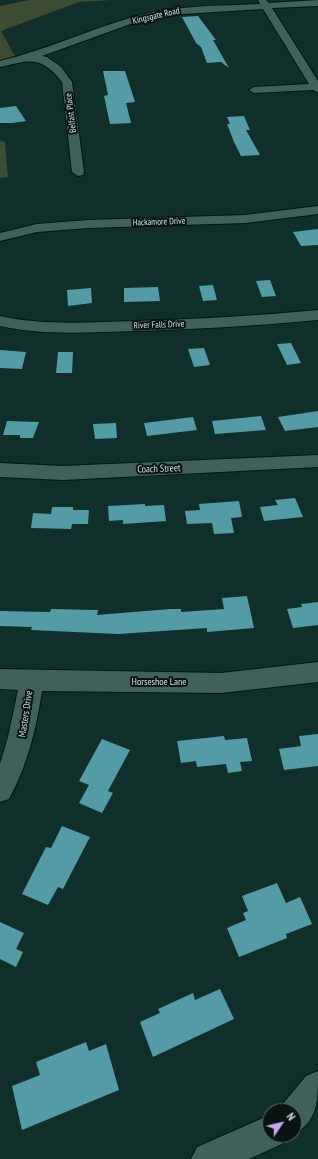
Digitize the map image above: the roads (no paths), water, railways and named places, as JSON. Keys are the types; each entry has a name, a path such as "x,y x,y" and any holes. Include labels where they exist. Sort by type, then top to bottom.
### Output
{"street":[{"name":"Kingsgate Road","path":"0,64 26,58 136,19 167,12 264,3 318,3"},
{"path":"264,3 317,88"},
{"name":"Belfast Place","path":"26,58 43,59 57,69 67,82 78,172"},
{"path":"254,90 317,88"},
{"name":"Hackamore Drive","path":"0,236 37,228 88,224 245,219 318,210"},
{"name":"River Falls Drive","path":"0,321 19,326 52,329 222,323 318,315"},
{"name":"Coach Street","path":"0,470 63,473 318,461"},
{"name":"Horseshoe Lane","path":"0,679 32,681 221,682 318,672"},
{"name":"Masters Drive","path":"0,790 5,782 22,741 32,681"},
{"path":"302,1107 318,1088"},
{"path":"209,1159 262,1136"}]}
